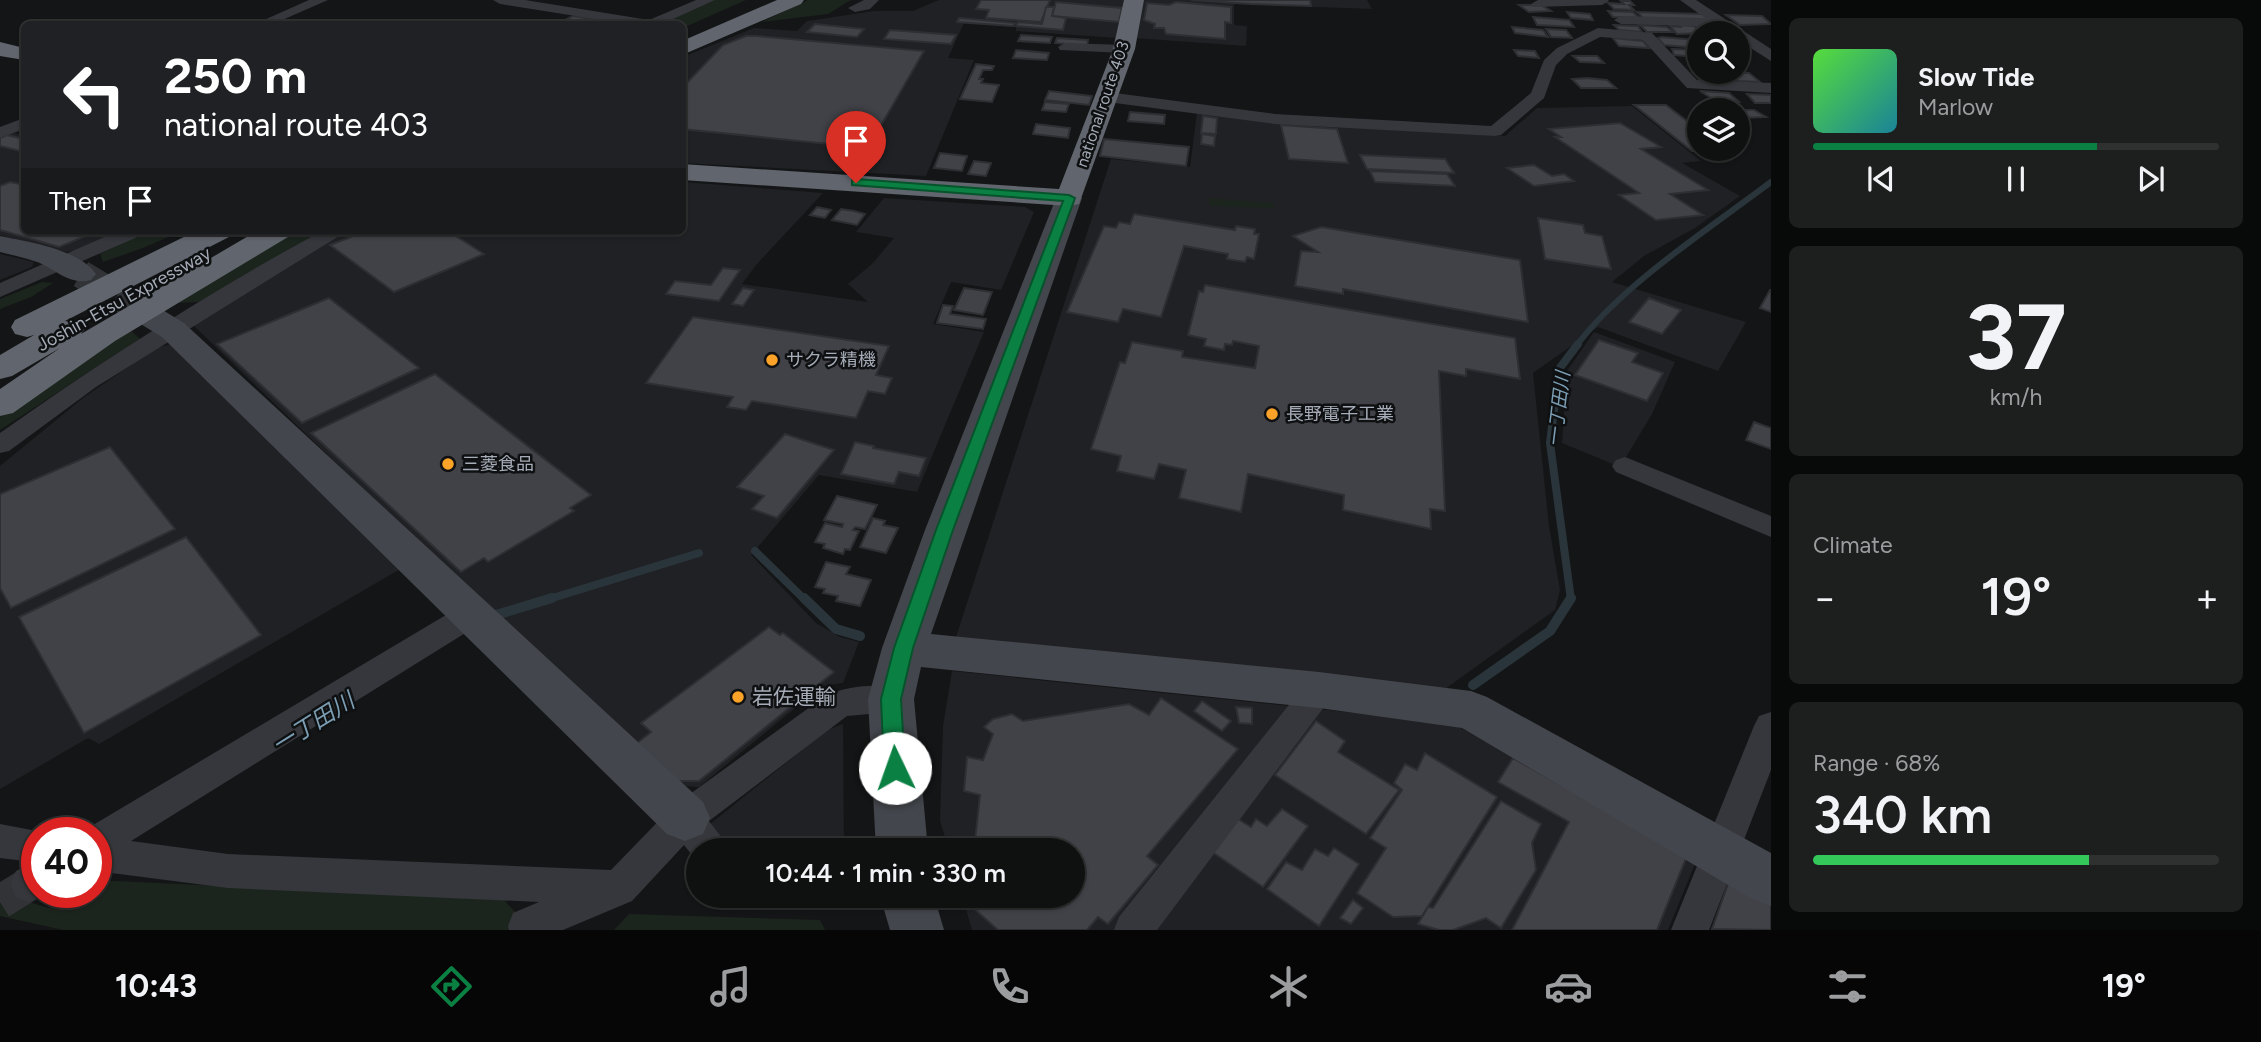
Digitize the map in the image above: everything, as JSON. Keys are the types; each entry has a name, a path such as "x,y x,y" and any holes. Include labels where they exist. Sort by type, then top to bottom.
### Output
{"highway":[{"path":"686,35 769,0"},
{"path":"686,47 794,0"},
{"name":"national route 403","path":"1069,198 1124,49 1134,0"},
{"path":"0,43 21,47"},
{"path":"0,49 21,53"},
{"path":"686,172 1069,198"},
{"path":"0,316 191,235"},
{"name":"Joshin-Etsu Expressway","path":"0,341 211,235"},
{"name":"Joshin-Etsu Expressway","path":"0,369 139,289 242,235"},
{"path":"0,405 103,334 271,235"}],"street":[{"path":"269,21 321,0"},
{"path":"500,0 631,21"},
{"path":"657,21 708,0"},
{"path":"855,8 872,0"},
{"path":"1688,0 1714,0"},
{"path":"1688,0 1719,21"},
{"path":"1538,4 1602,1 1600,26"},
{"path":"1107,97 1275,119 1495,131 1538,95 1549,63 1600,26 1687,24"},
{"path":"1600,26 1647,36 1693,85 1771,88"},
{"path":"1764,46 1771,56"},
{"path":"1065,47 1124,49"},
{"path":"1729,87 1742,98"},
{"path":"0,133 21,124"},
{"path":"901,838 891,699 904,648 945,530 1069,198"},
{"path":"0,291 72,268 128,235"},
{"path":"0,445 88,382 162,323 330,235"},
{"path":"0,244 46,255 72,268"},
{"path":"162,323 472,614 685,818 700,838"},
{"path":"1625,466 1771,527"},
{"path":"112,833 472,614"},
{"path":"904,648 1319,690 1471,710 1771,881"},
{"path":"1133,930 1319,690"},
{"path":"527,926 619,888 685,818 840,703 891,699"},
{"path":"1690,930 1771,726"},
{"path":"0,841 21,844"},
{"path":"112,856 228,871 619,888"},
{"path":"911,908 917,930"}],"shaded area":[{"path":"715,0 746,0 686,27 686,21 665,21"},
{"path":"808,0 851,0 828,14 762,22"},
{"path":"939,0 1127,0 1118,38 1016,31 1016,27 964,23 948,58 974,60 926,176 686,163 686,56 754,28 797,31 807,21 874,11 913,11"},
{"path":"1142,0 1367,0 1372,9 1236,4 1234,25 1247,26 1246,46 1134,38"},
{"path":"1632,106 1687,150 1687,161 1701,161 1682,163 1740,196 1695,228 1644,256 1612,282 1746,322 1718,371 1598,327 1533,373 1549,526 1560,590 1555,610 1445,689 955,640 1111,159 1190,167 1197,112 1278,123 1505,136 1537,108"},
{"path":"11,132 21,135 21,235 114,235 78,251 65,252 0,235 0,137"},
{"path":"686,182 823,193 756,265 742,284 868,302 848,284 872,264 894,238 856,232 884,198 1025,207 1034,212 1001,290 951,282 933,324 984,332 917,492 819,475 751,555 816,623 840,637 859,642 843,683 822,686 699,787 670,785 194,326 224,302 338,235 686,235"},
{"path":"1209,198 1273,203 1274,208 1210,206"},
{"path":"136,235 173,235 103,262 100,254"},
{"path":"288,235 322,235 199,302 174,303 231,266"},
{"path":"0,254 34,262 32,267 0,280"},
{"path":"42,282 53,283 31,297 0,309 0,299"},
{"path":"130,330 140,339 0,430 0,417 6,412"},
{"path":"1594,332 1675,362 1652,414 1620,467 1562,443 1567,371"},
{"path":"172,344 402,568 99,744 88,738 0,789 0,466 83,398 156,348"},
{"path":"952,671 1452,723 1697,859 1668,930 972,930 966,908 1085,908 1085,838 945,838 940,821 943,726"},
{"path":"843,724 844,838 714,838 705,828 827,730"},
{"path":"112,881 504,900 532,930 63,930 0,916 0,893 21,899 21,908 112,908"},
{"path":"629,914 820,920 825,930 614,930"}],"building":[{"path":"981,0 1050,0 1041,22 986,18 989,10 976,9"},
{"path":"1191,0 1310,0 1311,6 1251,4"},
{"path":"1621,1 1630,1 1634,5 1629,5 1634,10 1614,9 1608,3 1624,4"},
{"path":"1056,2 1122,8 1119,22 1052,16"},
{"path":"1176,2 1231,7 1231,23 1225,22 1225,39 1166,34 1164,28 1154,28 1155,24 1144,20 1147,3 1169,5"},
{"path":"1519,5 1541,5 1551,11 1529,12"},
{"path":"1046,7 1054,7 1052,16 1066,18 1063,30 1016,26 1018,22 1042,24"},
{"path":"1608,11 1633,12 1639,18 1613,17"},
{"path":"1567,12 1590,14 1593,20 1571,18"},
{"path":"1637,12 1702,14 1711,20 1643,18"},
{"path":"1726,15 1762,16 1771,24 1750,25 1750,21 1734,21"},
{"path":"573,16 604,21 563,21"},
{"path":"1533,17 1569,20 1574,27 1537,25"},
{"path":"959,18 1015,23 1013,26 957,22"},
{"path":"815,24 864,29 857,37 807,32"},
{"path":"1614,25 1638,26 1642,32 1619,30"},
{"path":"1640,25 1667,27 1673,32 1647,32"},
{"path":"1679,25 1687,26 1687,34 1677,34 1670,26 1682,27"},
{"path":"1512,27 1543,30 1548,37 1515,33"},
{"path":"1546,29 1566,30 1572,38 1551,37"},
{"path":"890,30 956,35 951,44 884,39"},
{"path":"1021,35 1052,37 1050,43 1018,41"},
{"path":"746,36 757,36 924,51 868,148 686,129 686,84 723,45"},
{"path":"1057,38 1088,40 1087,46 1055,43"},
{"path":"1613,38 1643,41 1649,48 1619,46"},
{"path":"1658,38 1687,39 1687,47 1664,45"},
{"path":"1672,49 1687,50 1687,56 1674,55"},
{"path":"1016,50 1049,53 1047,60 1013,58"},
{"path":"1514,50 1535,51 1539,58 1518,56"},
{"path":"1573,56 1597,56 1604,63 1580,62"},
{"path":"976,64 994,66 992,70 983,70 979,79 983,79 981,83 999,85 992,102 960,99"},
{"path":"1750,74 1760,82 1750,82"},
{"path":"1572,79 1607,80 1616,88 1581,88"},
{"path":"1049,91 1092,96 1089,105 1045,100"},
{"path":"1700,91 1729,93 1735,98 1711,98"},
{"path":"1747,94 1771,95 1771,103 1755,103"},
{"path":"1045,102 1069,104 1066,112 1042,110"},
{"path":"1634,105 1666,105 1687,121 1687,147"},
{"path":"1750,110 1754,110 1766,117 1750,118"},
{"path":"1130,112 1165,115 1164,124 1128,121"},
{"path":"1203,116 1217,118 1216,134 1201,133"},
{"path":"1620,123 1661,147 1641,149 1708,190 1670,194 1703,215 1656,220 1619,195 1639,193 1555,137 1561,137 1549,129"},
{"path":"1036,124 1070,128 1068,138 1033,134"},
{"path":"1281,125 1337,129 1348,163 1289,159"},
{"path":"1202,134 1215,136 1214,146 1201,144"},
{"path":"7,135 21,138 21,151 0,146 0,138"},
{"path":"1104,139 1189,147 1186,166 1100,156"},
{"path":"940,153 967,156 962,171 934,168"},
{"path":"1360,155 1445,159 1454,173 1367,169"},
{"path":"974,161 991,163 986,176 968,174"},
{"path":"1534,165 1552,176 1564,174 1574,181 1534,186 1507,168"},
{"path":"1370,171 1447,174 1455,186 1375,182"},
{"path":"10,182 21,184 21,235 88,235 59,247 0,230 0,186"},
{"path":"817,207 831,210 825,218 810,215"},
{"path":"841,209 865,214 857,225 832,220"},
{"path":"1134,214 1235,230 1236,226 1255,229 1254,234 1259,234 1254,259 1247,257 1245,262 1227,259 1228,254 1184,246 1161,317 1123,309 1118,322 1067,312 1104,226 1116,228 1119,222 1130,224"},
{"path":"1538,218 1583,225 1585,233 1602,236 1611,269 1545,259"},
{"path":"1321,227 1520,260 1528,322 1343,289 1343,294 1295,286 1301,251 1318,252 1293,236"},
{"path":"356,235 454,235 484,254 394,292 330,245"},
{"path":"723,268 740,270 719,301 666,294 675,281 711,285"},
{"name":"長野電子工業","path":"1205,285 1515,338 1520,379 1466,369 1466,376 1439,371 1445,511 1430,509 1431,529 1343,510 1344,495 1248,474 1241,512 1179,498 1186,470 1159,464 1154,479 1117,471 1121,456 1091,449 1120,362 1125,363 1132,342 1183,351 1182,357 1255,368 1259,346 1233,341 1232,345 1225,344 1224,350 1204,346 1206,339 1188,335 1199,291 1203,292"},
{"path":"743,288 754,290 743,306 732,304"},
{"path":"964,288 992,292 983,315 954,310"},
{"path":"1771,290 1771,312 1760,308"},
{"path":"329,298 419,368 302,423 217,344"},
{"path":"1649,298 1681,310 1662,334 1629,322"},
{"path":"943,305 953,306 950,314 986,319 983,329 937,323"},
{"name":"サクラ精機","path":"693,317 889,346 876,375 892,378 885,394 868,391 856,418 752,401 746,410 727,407 733,397 646,383"},
{"path":"1599,340 1638,353 1632,362 1663,373 1647,401 1575,375"},
{"name":"三菱食品","path":"435,374 591,495 570,508 574,511 488,562 484,558 461,572 311,433"},
{"path":"1754,422 1771,428 1771,449 1746,440"},
{"path":"785,434 834,450 777,518 752,509 764,496 737,487"},
{"path":"855,442 926,458 919,476 899,472 894,484 841,474"},
{"path":"110,447 175,529 11,608 0,588 0,494"},
{"path":"837,496 877,505 865,529 855,527 853,530 859,531 850,550 845,549 843,554 823,548 825,544 815,542 825,523 842,527 843,524 824,520"},
{"path":"873,518 885,521 883,525 898,528 886,553 860,547"},
{"path":"186,537 261,635 84,733 19,617"},
{"path":"826,562 850,567 846,574 871,580 860,606 836,601 838,596 823,593 825,589 815,587"},
{"name":"岩佐運輸","path":"769,627 780,635 783,633 834,672 699,781 678,781 637,743 651,732 641,723"},
{"path":"1161,698 1238,749 1147,856 1158,865 1108,924 1098,917 1087,930 998,930 973,908 1085,908 1085,838 975,838 980,795 964,791 967,757 983,760 993,734 984,727 993,719 1012,714 1023,721 1129,704 1149,715"},
{"path":"1202,701 1231,721 1222,731 1194,711"},
{"path":"1236,707 1252,708 1252,724 1239,723"},
{"path":"1316,721 1345,741 1338,752 1399,790 1366,834 1275,775"},
{"path":"1425,753 1497,797 1422,916 1393,917 1357,893 1386,848 1370,838 1402,790 1394,783 1405,764 1417,770"},
{"path":"1513,758 1687,856 1657,930 1512,930 1569,822 1498,782"},
{"path":"1501,801 1541,824 1532,843 1536,870 1501,928 1486,918 1453,930 1439,930 1418,924 1428,907 1433,908"},
{"path":"1282,809 1308,826 1263,887 1208,849 1233,816 1251,827 1256,819 1267,826"},
{"path":"1334,848 1359,864 1319,926 1267,889 1286,862 1302,870 1315,849 1328,856"},
{"path":"1730,878 1771,902 1771,930 1712,929"},
{"path":"1353,900 1363,908 1351,924 1340,918"}],"waterway":[{"name":"一丁田川","path":"1577,345 1642,279 1771,182"},
{"name":"一丁田川","path":"1571,598 1550,443 1559,369 1578,344"},
{"name":"一丁田川","path":"755,551 805,600"},
{"name":"一丁田川","path":"546,600 699,553"},
{"name":"一丁田川","path":"496,615 552,598"},
{"name":"一丁田川","path":"804,598 836,629 860,636"},
{"name":"一丁田川","path":"1473,685 1550,631 1571,598"}],"tunnel":[{"path":"81,274 150,316"},
{"path":"0,902 21,889"}],"place":[{"name":"サクラ精機","path":"772,360"},
{"name":"長野電子工業","path":"1272,414"},
{"name":"三菱食品","path":"448,464"},
{"name":"岩佐運輸","path":"738,697"}],"route":[{"path":"856,183 1069,198 945,530 904,648 891,699 895,768"}]}
